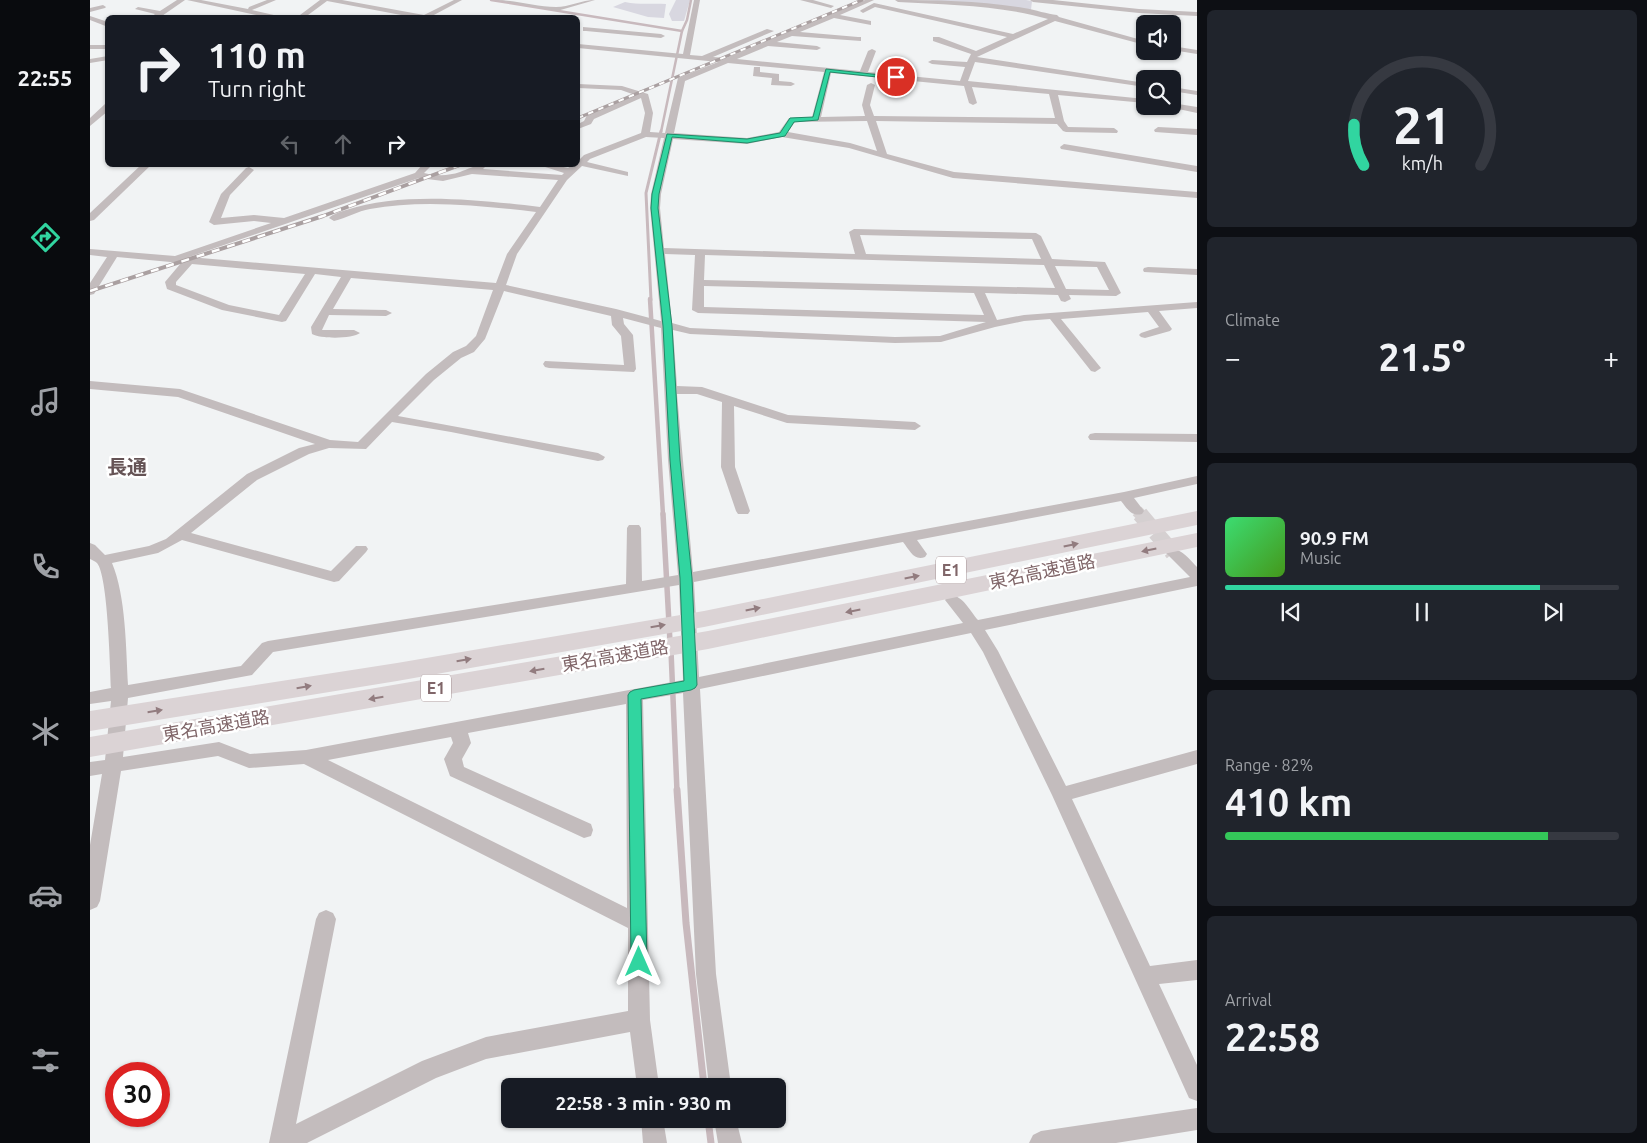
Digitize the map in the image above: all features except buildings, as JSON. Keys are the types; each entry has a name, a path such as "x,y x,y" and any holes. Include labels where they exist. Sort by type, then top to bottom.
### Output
{"highway":[{"name":"東名高速道路","path":"706,629 1005,559 1197,518"},
{"name":"東名高速道路","path":"90,747 254,708 706,629 1197,540"},
{"name":"東名高速道路","path":"90,721 254,708"}],"street":[{"path":"158,15 182,0"},
{"path":"190,0 249,9 272,15"},
{"path":"239,15 273,0"},
{"path":"303,15 324,0"},
{"path":"330,0 415,15"},
{"path":"430,15 459,0"},
{"path":"499,0 549,8 565,8 591,0"},
{"path":"514,2 521,0"},
{"path":"686,56 697,0"},
{"path":"803,0 834,5 814,13"},
{"path":"719,1078 706,974 686,578 667,326 654,208 681,80 871,0"},
{"path":"898,0 1024,10 1136,40"},
{"path":"1033,0 1197,14"},
{"path":"366,6 380,1 409,7"},
{"path":"1055,18 1058,3"},
{"path":"863,11 874,5 1015,37"},
{"path":"90,10 102,6"},
{"path":"983,11 991,7"},
{"path":"546,15 549,8"},
{"path":"852,8 872,13"},
{"path":"138,9 161,13"},
{"path":"832,16 868,22"},
{"path":"967,21 975,16"},
{"path":"90,18 105,24"},
{"path":"973,111 965,83 973,59 1055,18"},
{"path":"702,58 781,26"},
{"path":"660,46 664,27"},
{"path":"586,29 660,46 686,56 1136,100"},
{"path":"790,33 858,39"},
{"path":"936,39 973,59"},
{"path":"766,44 817,48"},
{"path":"580,46 660,46"},
{"path":"90,47 105,47"},
{"path":"1181,49 1197,52"},
{"path":"863,74 872,51"},
{"path":"90,61 105,58"},
{"path":"932,62 973,59 1136,84"},
{"path":"758,64 756,74 776,76 772,86 791,84"},
{"path":"816,119 828,70"},
{"path":"871,85 866,105 883,154"},
{"path":"580,86 622,88 645,96 649,114 645,134"},
{"path":"580,92 593,87"},
{"path":"1181,90 1197,93"},
{"path":"1054,92 1060,121 1066,133 1114,131"},
{"path":"580,126 588,122 590,117 642,96"},
{"path":"1181,107 1197,110"},
{"path":"90,123 105,109"},
{"path":"782,134 792,120 870,118 973,111 1060,121"},
{"path":"90,123 105,124"},
{"path":"1158,130 1197,132"},
{"path":"580,163 645,134 747,141 782,134 850,146 952,175 1197,196"},
{"path":"1064,147 1197,170"},
{"path":"580,166 624,174"},
{"path":"90,218 144,167"},
{"path":"472,171 480,167"},
{"path":"174,259 287,222 423,168 438,180 472,171 541,167"},
{"path":"90,385 180,393 328,444 361,446 430,377 457,355 470,349 481,337 512,254 575,167"},
{"path":"248,170 226,194 214,222 254,218 287,222"},
{"path":"334,218 368,206 414,202 492,204 543,210"},
{"path":"862,258 854,232 1036,236 1063,292 1071,314"},
{"path":"659,251 1101,264 1116,293 698,283"},
{"path":"90,252 499,287 616,312 690,331 941,340 992,322"},
{"path":"700,252 698,310 992,322 1197,305"},
{"path":"90,292 114,254"},
{"path":"189,261 170,282 171,287 226,308 282,319 312,271"},
{"path":"1148,270 1197,272"},
{"path":"348,274 317,327 316,332 320,334 354,333"},
{"path":"979,291 992,322"},
{"path":"1145,335 1166,329 1152,309"},
{"path":"326,312 386,313"},
{"path":"549,364 630,369 627,334 618,325 616,312"},
{"path":"1053,316 1095,368"},
{"path":"671,390 698,390 786,419 915,426"},
{"path":"728,400 728,468 742,511"},
{"path":"388,418 451,428 598,457"},
{"path":"1095,436 1197,438"},
{"path":"95,555 153,550 171,542 252,477 304,451 328,444"},
{"path":"90,698 246,671 268,647 634,588 1124,496 1197,480"},
{"path":"1124,496 1136,511"},
{"path":"634,528 634,588"},
{"path":"180,535 334,577 361,549"},
{"path":"907,537 920,554"},
{"path":"1173,553 1197,575"},
{"path":"90,901 113,765 120,694 117,632 109,574 95,555"},
{"path":"90,769 219,749 249,761 306,757 691,685 1197,582"},
{"path":"953,600 976,628 990,650 1061,795 1197,1090"},
{"path":"634,695 640,1020 647,1078"},
{"path":"458,729 462,744 453,759 456,771 584,830"},
{"path":"306,757 639,924"},
{"path":"1061,795 1197,757"},
{"path":"282,1143 326,919"},
{"path":"1145,976 1197,970"},
{"path":"282,1143 430,1069 486,1048 640,1020"},
{"path":"1041,1143 1197,1119"},
{"path":"653,1128 655,1143"},
{"path":"727,1128 730,1143"}],"shaded area":[{"path":"676,0 690,0 684,21 672,21 669,14"},
{"path":"920,0 1032,1 1031,10 973,3"},
{"path":"625,2 666,4 664,18 648,17 613,7"}],"waterway":[{"path":"491,0 682,31"},
{"path":"682,31 687,20 691,0"},
{"path":"661,132 682,31"},
{"path":"651,300 646,193 661,131"},
{"path":"650,299 663,515"},
{"path":"663,514 670,642"},
{"path":"671,651 677,791"},
{"path":"677,790 686,923 703,1078"},
{"path":"709,1128 711,1143"}],"tunnel":[{"path":"1137,511 1140,514"},
{"path":"1140,514 1173,553"}],"railway":[{"path":"580,117 862,0"},
{"path":"90,291 323,216 455,167"}],"district":[{"name":"長通","path":"127,467"}],"route":[{"path":"639,962 634,695 691,685 686,578 675,460 667,326 654,208 669,135 747,141 782,134 792,120 816,119 828,70 896,77"}]}
